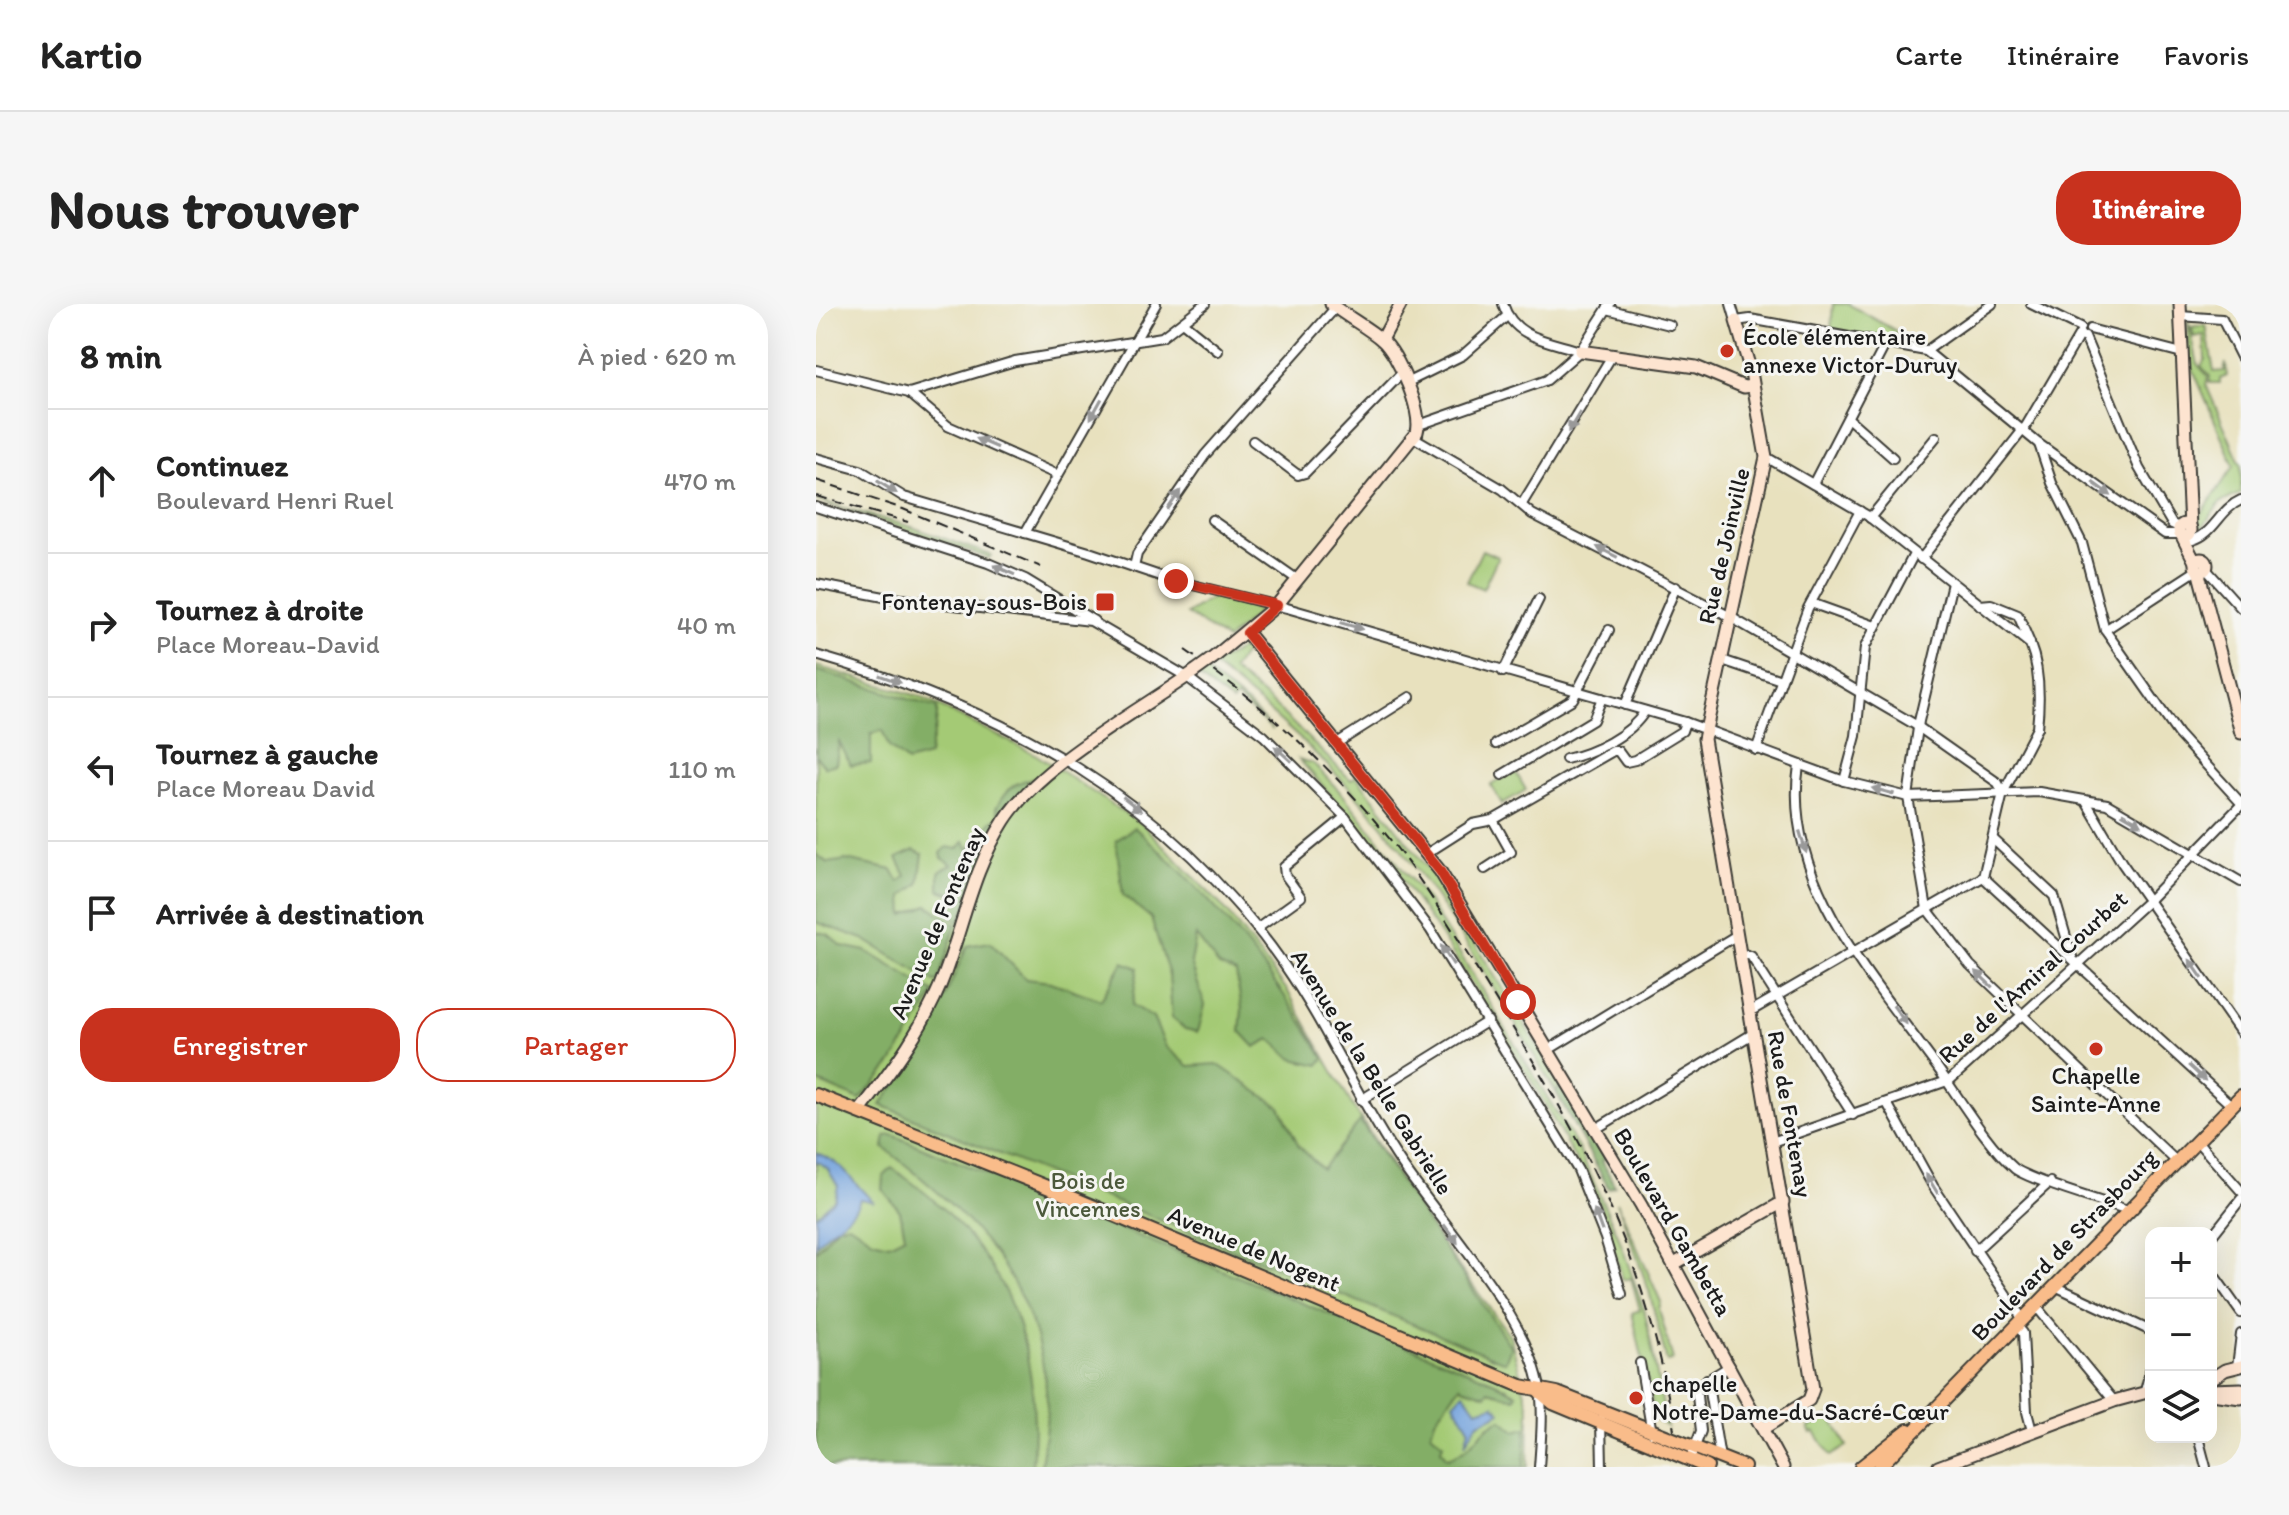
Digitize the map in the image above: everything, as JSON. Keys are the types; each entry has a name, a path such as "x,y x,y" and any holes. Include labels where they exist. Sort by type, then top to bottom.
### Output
{"main road":[{"name":"Avenue de Nogent","path":"816,1095 1540,1392 1553,1403 1601,1417"},
{"name":"Boulevard de Strasbourg","path":"1869,1466 1921,1422 2238,1097"},
{"path":"1601,1417 1651,1431 1692,1454 1707,1467"},
{"path":"1601,1417 1654,1446 1720,1458 1744,1467"},
{"path":"1852,1467 1869,1466"}],"street":[{"path":"1025,533 1156,304"},
{"path":"909,393 1015,361 1162,337 1205,304"},
{"path":"1382,340 1401,304"},
{"path":"1503,304 1507,316 1521,331 1580,351 1696,367 1744,387 1753,386"},
{"path":"1731,304 1736,321 1750,319 1926,351 2039,444 2165,534 2208,531 2228,506 2241,500"},
{"path":"1926,351 1992,304"},
{"path":"2031,304 2084,332 2182,353"},
{"path":"1134,567 1137,554 1205,455 1334,306 1382,340 1404,378 1419,425 1547,380 1580,351 1609,306 1670,325"},
{"path":"2185,532 2189,508 2180,310 2222,319 2241,357"},
{"path":"1253,441 1298,475 1305,473 1404,378 1463,355 1507,316"},
{"name":"Rue de Joinville","path":"1711,782 1705,730 1766,457 1753,386 1736,321"},
{"path":"1182,322 1218,351"},
{"path":"1844,781 1856,736 1865,647 1875,626 1918,556 2023,430 2084,332"},
{"path":"2084,332 2139,468 2172,524 2185,532 2201,567 2211,624 2241,733"},
{"path":"1813,484 1885,345"},
{"path":"1522,504 1613,354"},
{"path":"816,370 909,393 948,426 1058,475"},
{"path":"1849,419 1893,458"},
{"name":"Avenue de Fontenay","path":"859,1112 896,1064 924,1019 945,974 980,865 1004,821 1039,781 1247,633 1277,605 1413,437 1419,425"},
{"path":"1413,437 1522,504 1532,514 1731,617 1919,727 1998,783 2003,793"},
{"path":"1870,518 1936,437"},
{"path":"2039,444 2052,483 2082,543 2105,630 2130,670 2178,734 2241,804"},
{"path":"1766,457 1870,518 2030,644"},
{"path":"816,458 860,470 904,497 1195,585 1277,605 1685,722 1844,781 1908,797 2039,792 2107,804 2241,882"},
{"path":"816,507 964,554 1025,579 1091,616 1095,623"},
{"path":"1756,750 1811,603 1860,511"},
{"path":"1212,520 1298,580"},
{"path":"2105,630 2201,567"},
{"path":"2201,567 2241,608"},
{"path":"1952,583 1919,727 1908,797 1927,909 1970,965 2176,1161"},
{"path":"816,584 923,603 1069,616 1095,623 1191,674 1264,736 1345,817 1408,897 1488,1021 1578,1170 1605,1238 1622,1294"},
{"path":"2204,594 2210,587 2221,585"},
{"path":"1625,705 1676,587"},
{"path":"1503,672 1539,599"},
{"path":"1811,603 1875,626"},
{"path":"1751,1011 1983,877 2003,793 2037,728 2036,658 2018,615 1991,604 1980,605"},
{"path":"1069,616 1073,606"},
{"path":"1496,744 1573,699 1609,630"},
{"name":"Boulevard Gambetta","path":"1247,633 1426,854 1461,905 1674,1264 1783,1467"},
{"name":"Avenue de la Belle Gabrielle","path":"816,655 965,708 1068,760 1127,800 1184,849 1258,928 1301,991 1361,1100 1416,1184 1505,1306 1529,1352 1540,1392 1539,1467"},
{"path":"1722,660 1781,680"},
{"path":"1337,743 1410,697"},
{"path":"1502,775 1593,720 1602,698"},
{"path":"1566,759 1578,759 1631,728 1645,711"},
{"path":"1426,854 1473,824 1493,820 1613,751 1618,751 1626,762 1635,760 1682,731 1685,722"},
{"path":"1799,765 1796,809 1799,833 1812,871 1838,928 1946,1081 2015,1170 2128,1210"},
{"name":"Rue de Fontenay","path":"1711,782 1813,1389 1809,1400 1764,1428"},
{"path":"2085,800 2148,901 2241,1033"},
{"name":"Rue de l'Amiral Courbet","path":"1772,1142 1946,1081 2022,1015 2075,961 2148,901 2241,804"},
{"path":"1258,928 1301,897 1285,875 1284,867 1345,817"},
{"path":"1485,869 1511,852 1493,820"},
{"path":"1993,839 2054,896 2075,961"},
{"path":"1983,877 2075,961 2238,1097"},
{"path":"1548,1050 1737,935"},
{"path":"1740,953 1751,956 1853,1115"},
{"path":"1361,1100 1488,1021"},
{"path":"1594,1130 1754,1033"},
{"path":"1887,1103 1954,1222 2019,1322 2023,1333 2027,1412 2032,1431"},
{"path":"2196,1140 2241,1191"},
{"path":"1975,1251 2050,1182"},
{"path":"2217,1229 2241,1199"},
{"path":"1674,1264 1783,1202"},
{"path":"2217,1279 2241,1313"},
{"path":"2055,1286 2145,1328"},
{"path":"2035,1305 2114,1401"},
{"path":"2217,1375 2239,1366 2241,1334"},
{"path":"1640,1363 1654,1446"},
{"path":"1692,1454 1701,1431 1696,1388 1730,1366"},
{"path":"1707,1379 1720,1458"},
{"path":"2217,1391 2241,1389"},
{"path":"1938,1467 2145,1392"},
{"path":"2217,1393 2241,1398"},
{"path":"1601,1417 1602,1467"},
{"path":"2200,1443 2206,1467"}],"green space":[{"path":"1833,304 1848,304 1896,331 1898,343 1831,330"},
{"path":"2188,318 2198,365 2208,376 2206,385 2241,465 2241,493 2220,503 2198,533 2197,520 2234,466 2189,360"},
{"path":"2206,325 2214,372 2224,371 2226,363 2227,376 2220,379 2220,383 2209,383 2210,376 2201,366 2205,359 2204,335 2194,337 2192,328"},
{"path":"816,500 912,527 991,555 989,558"},
{"path":"1482,550 1498,557 1483,589 1467,582"},
{"path":"1213,597 1256,609 1258,613 1227,640 1187,614"},
{"path":"1244,648 1249,649 1232,670 1270,701 1351,780 1356,776 1433,875 1561,1084 1556,1092 1461,936 1399,846 1357,796 1312,750 1212,665"},
{"name":"Bois de Vincennes","path":"816,666 921,697 1035,754 1143,825 1222,906 1287,990 1352,1105 1442,1244 1510,1336 1529,1408 1528,1467 816,1467"},
{"path":"816,670 937,708 929,756 907,762 889,747 882,730 871,734 871,763 851,765 839,742 836,764 825,767 816,756"},
{"path":"1204,670 1248,704 1273,730 1237,698 1232,702 1197,676"},
{"path":"1299,759 1314,764 1344,796 1428,901 1578,1148 1618,1235 1645,1313 1667,1427 1656,1420 1632,1313 1640,1310 1631,1278 1623,1280 1599,1203 1537,1090 1448,946 1391,864"},
{"path":"1515,771 1526,790 1502,804 1491,785"},
{"path":"1038,778 1013,804 959,922 948,914 948,900 962,894 959,887 952,894 939,890 939,872 952,865 942,858 941,853 947,847 958,849 964,841 969,849 992,820 1000,817 996,808 1008,791 1018,783"},
{"path":"1134,827 1215,907 1261,963 1324,1058 1319,1065 1293,1059 1270,1039 1255,1047 1240,1031 1242,1009 1236,973 1219,966 1196,936 1191,963 1205,1005 1198,1032 1185,1029 1172,1018 1169,975 1151,918 1123,895 1116,841"},
{"path":"914,850 923,854 919,884 903,896 904,915 928,905 956,925 938,982 863,939 816,922 816,854 828,863 846,860 892,870 899,882 906,876 897,858"},
{"path":"816,932 828,934 842,946 866,951 935,993 892,1063 860,1100 816,1081"},
{"path":"990,942 1026,979 1051,982 1101,1000 1123,962 1138,968 1132,1005 1153,1018 1166,1047 1189,1066 1217,1064 1280,1107 1299,1146 1322,1169 1360,1121 1511,1347 1505,1362 881,1105 926,1040 967,946"},
{"path":"1561,1085 1606,1158 1602,1161 1615,1186 1609,1189 1556,1092"},
{"path":"892,1135 1495,1382 1517,1394 1515,1398 1488,1391 1486,1395 1460,1386 1435,1420 1431,1433 1443,1443 1441,1450 1447,1458 1463,1451 1501,1419 1515,1431 1526,1428 1524,1467 1041,1467 1047,1400 1042,1358 1031,1320 996,1255 972,1226 916,1173 884,1148 886,1136"},
{"path":"892,1168 930,1197 962,1228 987,1261 1007,1296 1022,1335 1031,1376 1034,1420 1032,1467 816,1467 816,1251 838,1226 849,1224 873,1240 889,1244 905,1236 900,1211 882,1189 883,1177"},
{"path":"1617,1202 1661,1302 1659,1309 1673,1360 1667,1362 1649,1291"},
{"path":"1830,1416 1847,1446 1831,1456 1815,1432 1811,1433 1808,1428"}],"water":[{"path":"816,1153 834,1162 874,1202 860,1199 852,1212 816,1246 816,1216 835,1199 838,1186 827,1168 816,1161"},
{"path":"1464,1392 1477,1410 1494,1405 1501,1412 1477,1424 1465,1444 1469,1428 1454,1403"}],"railway":[{"path":"816,480 903,509 1041,567"},
{"path":"816,496 908,522"},
{"path":"1185,650 1271,716 1324,766 1396,847 1449,924 1531,1057 1587,1157 1610,1207 1648,1311 1674,1430"}],"place":[{"name":"École élémentaire annexe Victor-Duruy","path":"1727,351"},
{"name":"Fontenay-sous-Bois","path":"1105,602"},
{"name":"Chapelle Sainte-Anne","path":"2096,1049"},
{"name":"chapelle Notre-Dame-du-Sacré-Cœur","path":"1636,1398"}],"route":[{"path":"1176,581 1277,605 1247,633 1440,871 1518,1002"}]}
